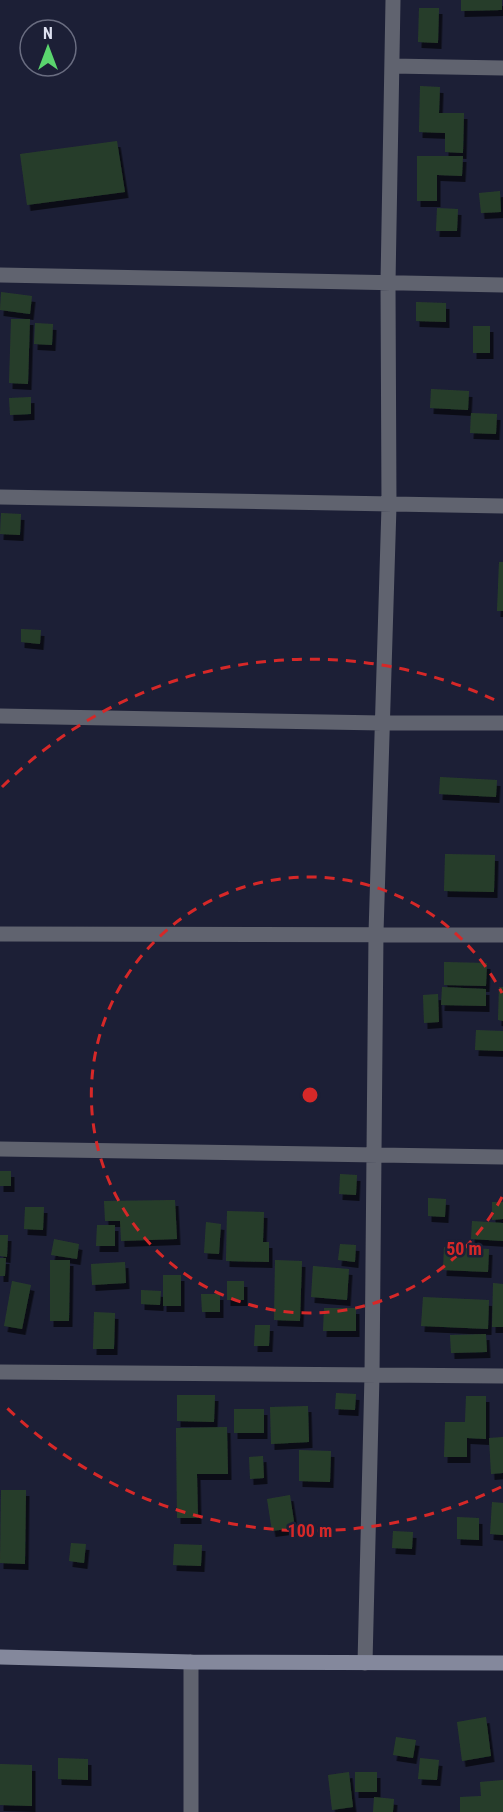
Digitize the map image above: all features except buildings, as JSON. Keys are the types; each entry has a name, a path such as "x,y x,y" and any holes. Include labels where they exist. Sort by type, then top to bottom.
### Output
{"main road":[{"path":"0,1657 190,1662 503,1663"}],"street":[{"path":"365,1663 372,1375 376,933 389,506 388,283 393,0"},
{"path":"392,66 503,68"},
{"path":"0,275 503,285"},
{"path":"0,497 389,506 503,506"},
{"path":"0,716 503,723"},
{"path":"0,934 503,935"},
{"path":"0,1149 374,1153 503,1157"},
{"path":"0,1372 503,1376"},
{"path":"190,1662 191,1812"}]}
